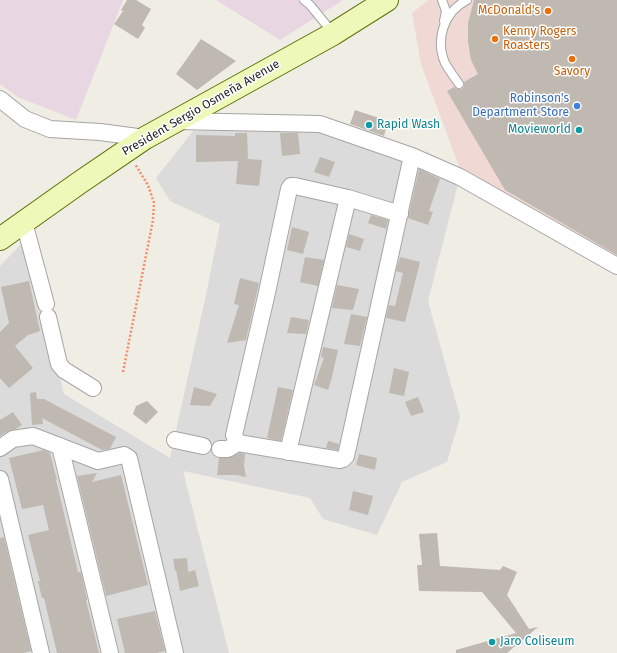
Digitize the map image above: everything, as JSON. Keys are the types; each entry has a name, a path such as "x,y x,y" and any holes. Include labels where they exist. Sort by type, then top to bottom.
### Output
{"main road":[{"name":"President Sergio Osmeña Avenue","path":"0,239 145,138 333,34 387,0"}],"street":[{"path":"0,99 25,119 50,129 100,132 145,138"},
{"path":"174,121 320,124 412,156 460,177 617,266"},
{"path":"220,449 228,448 238,443 340,460 346,456 412,156"},
{"path":"238,443 234,435 289,189 292,186 295,186 348,198 400,214"},
{"path":"288,452 348,198"},
{"path":"24,222 47,310 59,364 64,370 93,388"},
{"path":"0,448 13,439 33,436 98,461 124,455 129,458 175,653"},
{"path":"174,440 203,446"},
{"path":"60,446 110,653"},
{"path":"0,479 41,653"}],"lane":[{"path":"442,0 446,11 442,41 445,62 459,84"},
{"path":"444,23 461,1"},
{"path":"309,2 333,34"}],"path":[{"path":"123,372 153,220 154,203 148,185 127,150"}],"shaded area":[{"path":"0,0 123,0 76,120 18,97 0,84"},
{"path":"216,0 343,0 280,40"},
{"path":"429,0 617,0 617,257 460,169 421,64 412,13"},
{"path":"301,128 326,130 459,180 428,301 460,417 447,462 402,482 377,535 323,519 310,498 183,471 229,653 0,653 0,266 26,239 64,394 170,458 220,224 170,201 156,178 193,131"}],"building":[{"path":"127,0 136,0 151,9 142,25 145,28 138,39 114,24 123,11 121,10"},
{"path":"474,0 617,0 617,255 505,190 447,91 454,87 457,89 462,89 464,82 478,74 471,60 468,42 468,23"},
{"path":"201,39 236,61 197,90 176,74"},
{"name":"Rapid Wash","path":"355,110 388,121 384,136 350,124"},
{"path":"235,133 247,133 248,159 262,160 259,186 236,184 238,161 196,162 196,135 235,136"},
{"path":"280,133 298,133 300,154 282,156"},
{"path":"320,157 335,162 329,177 314,172"},
{"path":"419,169 440,179 429,211 433,212 428,225 408,218"},
{"path":"371,215 388,220 386,229 368,223"},
{"path":"292,227 309,232 303,254 287,250"},
{"path":"349,234 364,239 360,251 346,247"},
{"path":"305,257 324,260 318,286 300,282"},
{"path":"400,257 420,262 405,322 386,318 389,305 395,306 403,273 396,271"},
{"path":"240,278 259,283 246,340 227,343 239,305 234,304"},
{"path":"29,281 40,331 28,335 15,346 33,368 9,388 0,378 0,332 9,323 1,287"},
{"path":"337,285 359,289 353,310 332,308"},
{"path":"351,314 367,317 360,346 344,344"},
{"path":"291,317 309,320 306,334 287,333"},
{"path":"323,347 338,350 328,390 314,385 324,358 321,357"},
{"path":"394,368 409,372 404,396 389,393"},
{"path":"194,387 217,394 210,406 190,405"},
{"path":"278,387 293,390 281,441 267,438"},
{"path":"36,392 37,399 44,399 116,437 110,449 102,450 42,418 43,424 32,425 30,393"},
{"path":"418,397 424,412 411,416 405,402"},
{"path":"147,401 158,412 146,424 133,414 136,406"},
{"path":"13,412 22,425 0,436 0,420"},
{"path":"328,441 339,444 338,450 326,448"},
{"path":"44,450 50,453 78,572 81,572 99,653 57,653 44,598 42,598 38,581 40,581 28,535 49,530 43,505 22,509 9,458"},
{"path":"240,453 245,454 244,466 246,477 236,475 217,475 219,458 228,458"},
{"path":"359,454 377,458 375,470 356,465"},
{"path":"97,473 92,482 121,475 148,585 106,596 77,476"},
{"path":"353,491 373,496 368,515 349,510"},
{"path":"437,533 440,566 500,570 503,566 517,572 507,595 529,629 538,627 507,653 456,653 456,650 516,633 482,592 419,591 417,565 422,565 419,534"},
{"path":"4,537 31,651 23,653 0,653 0,538"},
{"path":"187,558 188,572 195,570 199,586 180,591 173,559"},
{"path":"155,611 165,651 157,653 125,653 117,619"}],"place":[{"name":"McDonald's","path":"548,11"},
{"name":"Kenny Rogers Roasters","path":"495,39"},
{"name":"Savory","path":"572,59"},
{"name":"Robinson's Department Store","path":"577,106"},
{"name":"Rapid Wash","path":"369,125"},
{"name":"Movieworld","path":"579,130"},
{"name":"Jaro Coliseum","path":"492,642"}]}
